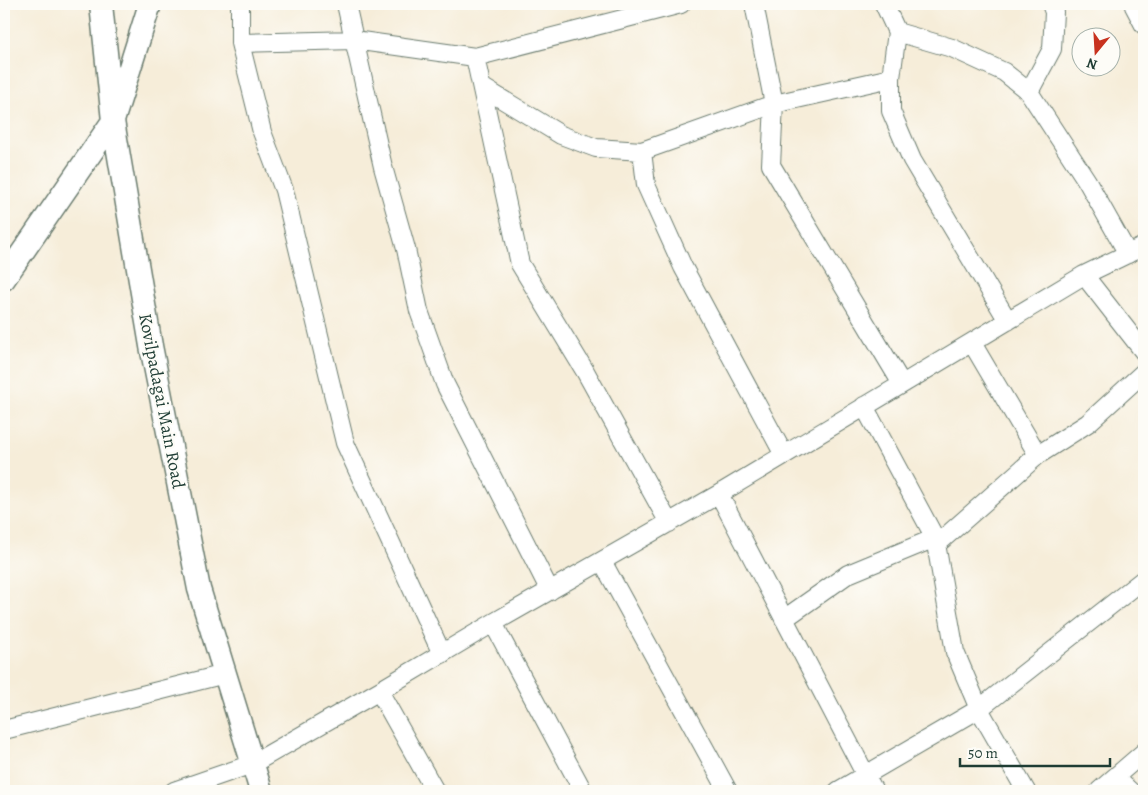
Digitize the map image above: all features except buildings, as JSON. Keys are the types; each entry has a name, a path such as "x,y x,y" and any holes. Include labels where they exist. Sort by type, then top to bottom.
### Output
{"street":[{"name":"Kovilpadagai Main Road","path":"100,4 113,121 151,346 198,589 261,791"},
{"path":"4,279 113,121 150,4"},
{"path":"240,4 240,43 262,132 284,190 345,443 442,654"},
{"path":"346,4 383,167 406,249 418,311 445,384 550,591"},
{"path":"240,43 354,40 475,57 681,4"},
{"path":"754,4 774,104 771,165 902,384"},
{"path":"884,4 896,32 891,78 891,110 912,160 1008,321"},
{"path":"1029,92 1052,49 1054,12 1051,4"},
{"path":"1139,4 1134,6 1144,25"},
{"path":"896,32 952,48 1004,72 1029,92 1087,181 1128,254"},
{"path":"475,57 520,264 585,371 668,523"},
{"path":"482,88 562,135 596,148 642,151 774,104 891,78"},
{"path":"642,151 646,184 683,267 784,455"},
{"path":"174,791 252,764 719,494 1084,275 1144,246"},
{"path":"1084,275 1144,352"},
{"path":"972,343 1038,455"},
{"path":"784,619 848,574 935,541 1038,455 1088,424 1144,372"},
{"path":"864,406 935,541 955,652 979,710 1026,791"},
{"path":"719,494 874,791"},
{"path":"602,561 728,791"},
{"path":"838,791 979,710 1144,579"},
{"path":"493,623 583,791"},
{"path":"4,730 225,674"},
{"path":"379,691 435,791"},
{"path":"1099,791 1144,752"},
{"path":"1115,776 1130,791"}]}
